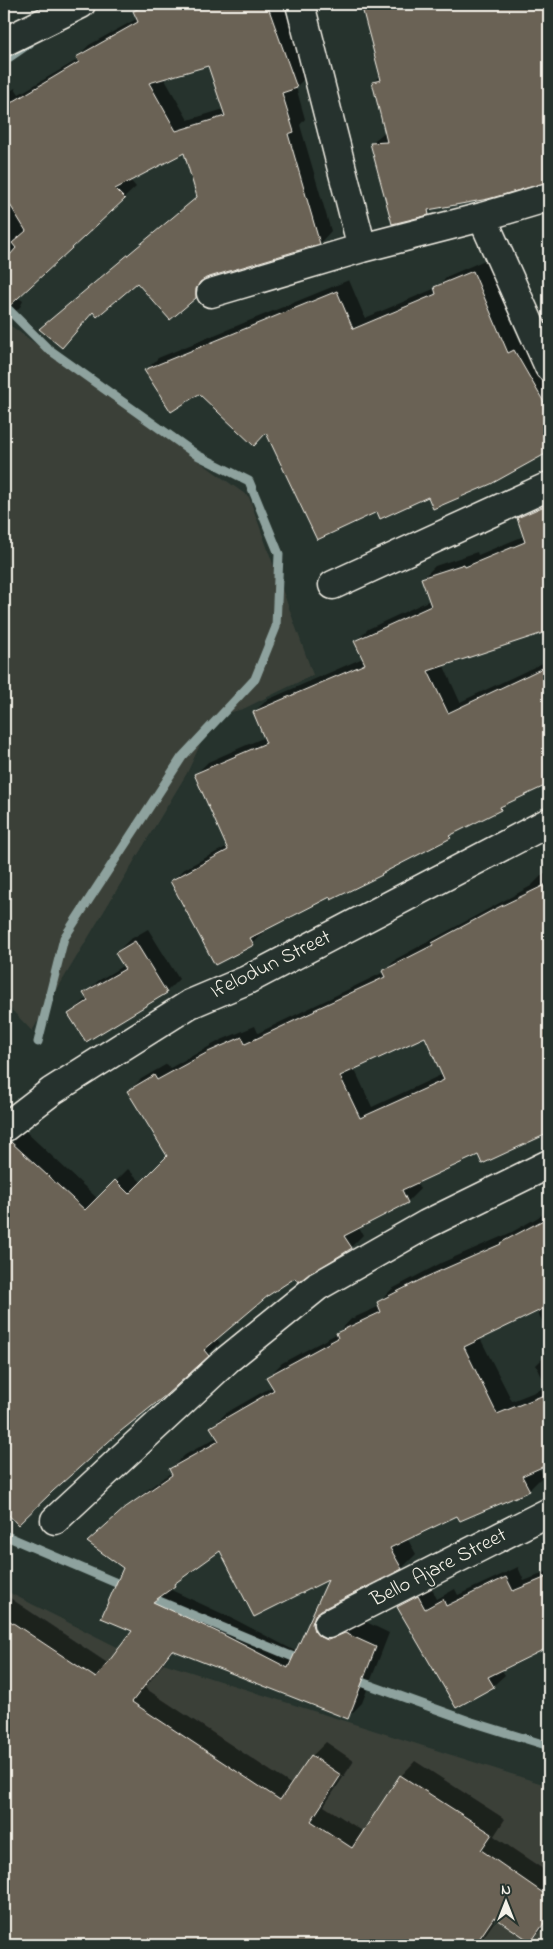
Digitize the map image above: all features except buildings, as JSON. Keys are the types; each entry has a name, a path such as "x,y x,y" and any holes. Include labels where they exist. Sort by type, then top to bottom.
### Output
{"street":[{"path":"300,4 362,248"},
{"path":"4,42 72,8"},
{"path":"211,293 362,248 482,217 549,197"},
{"path":"482,217 549,367"},
{"path":"333,585 549,486"},
{"name":"Ifelodun Street","path":"4,1128 52,1091 190,1004 247,980 549,822"},
{"path":"55,1520 228,1359 318,1286 427,1224 549,1164"},
{"name":"Bello Ajare Street","path":"328,1624 549,1512"}],"shaded area":[{"path":"4,321 249,497 313,675 243,709 213,717 187,773 32,1031 4,1002"},
{"path":"4,1590 125,1651 549,1786 549,1945 4,1945"}],"waterway":[{"path":"4,61 30,43"},
{"path":"4,305 47,348 197,455 249,481 279,554 276,627 255,679 182,757 64,938 38,1042"},
{"path":"4,1535 126,1587"},
{"path":"147,1596 303,1661"},
{"path":"353,1679 472,1722 549,1746"}]}
